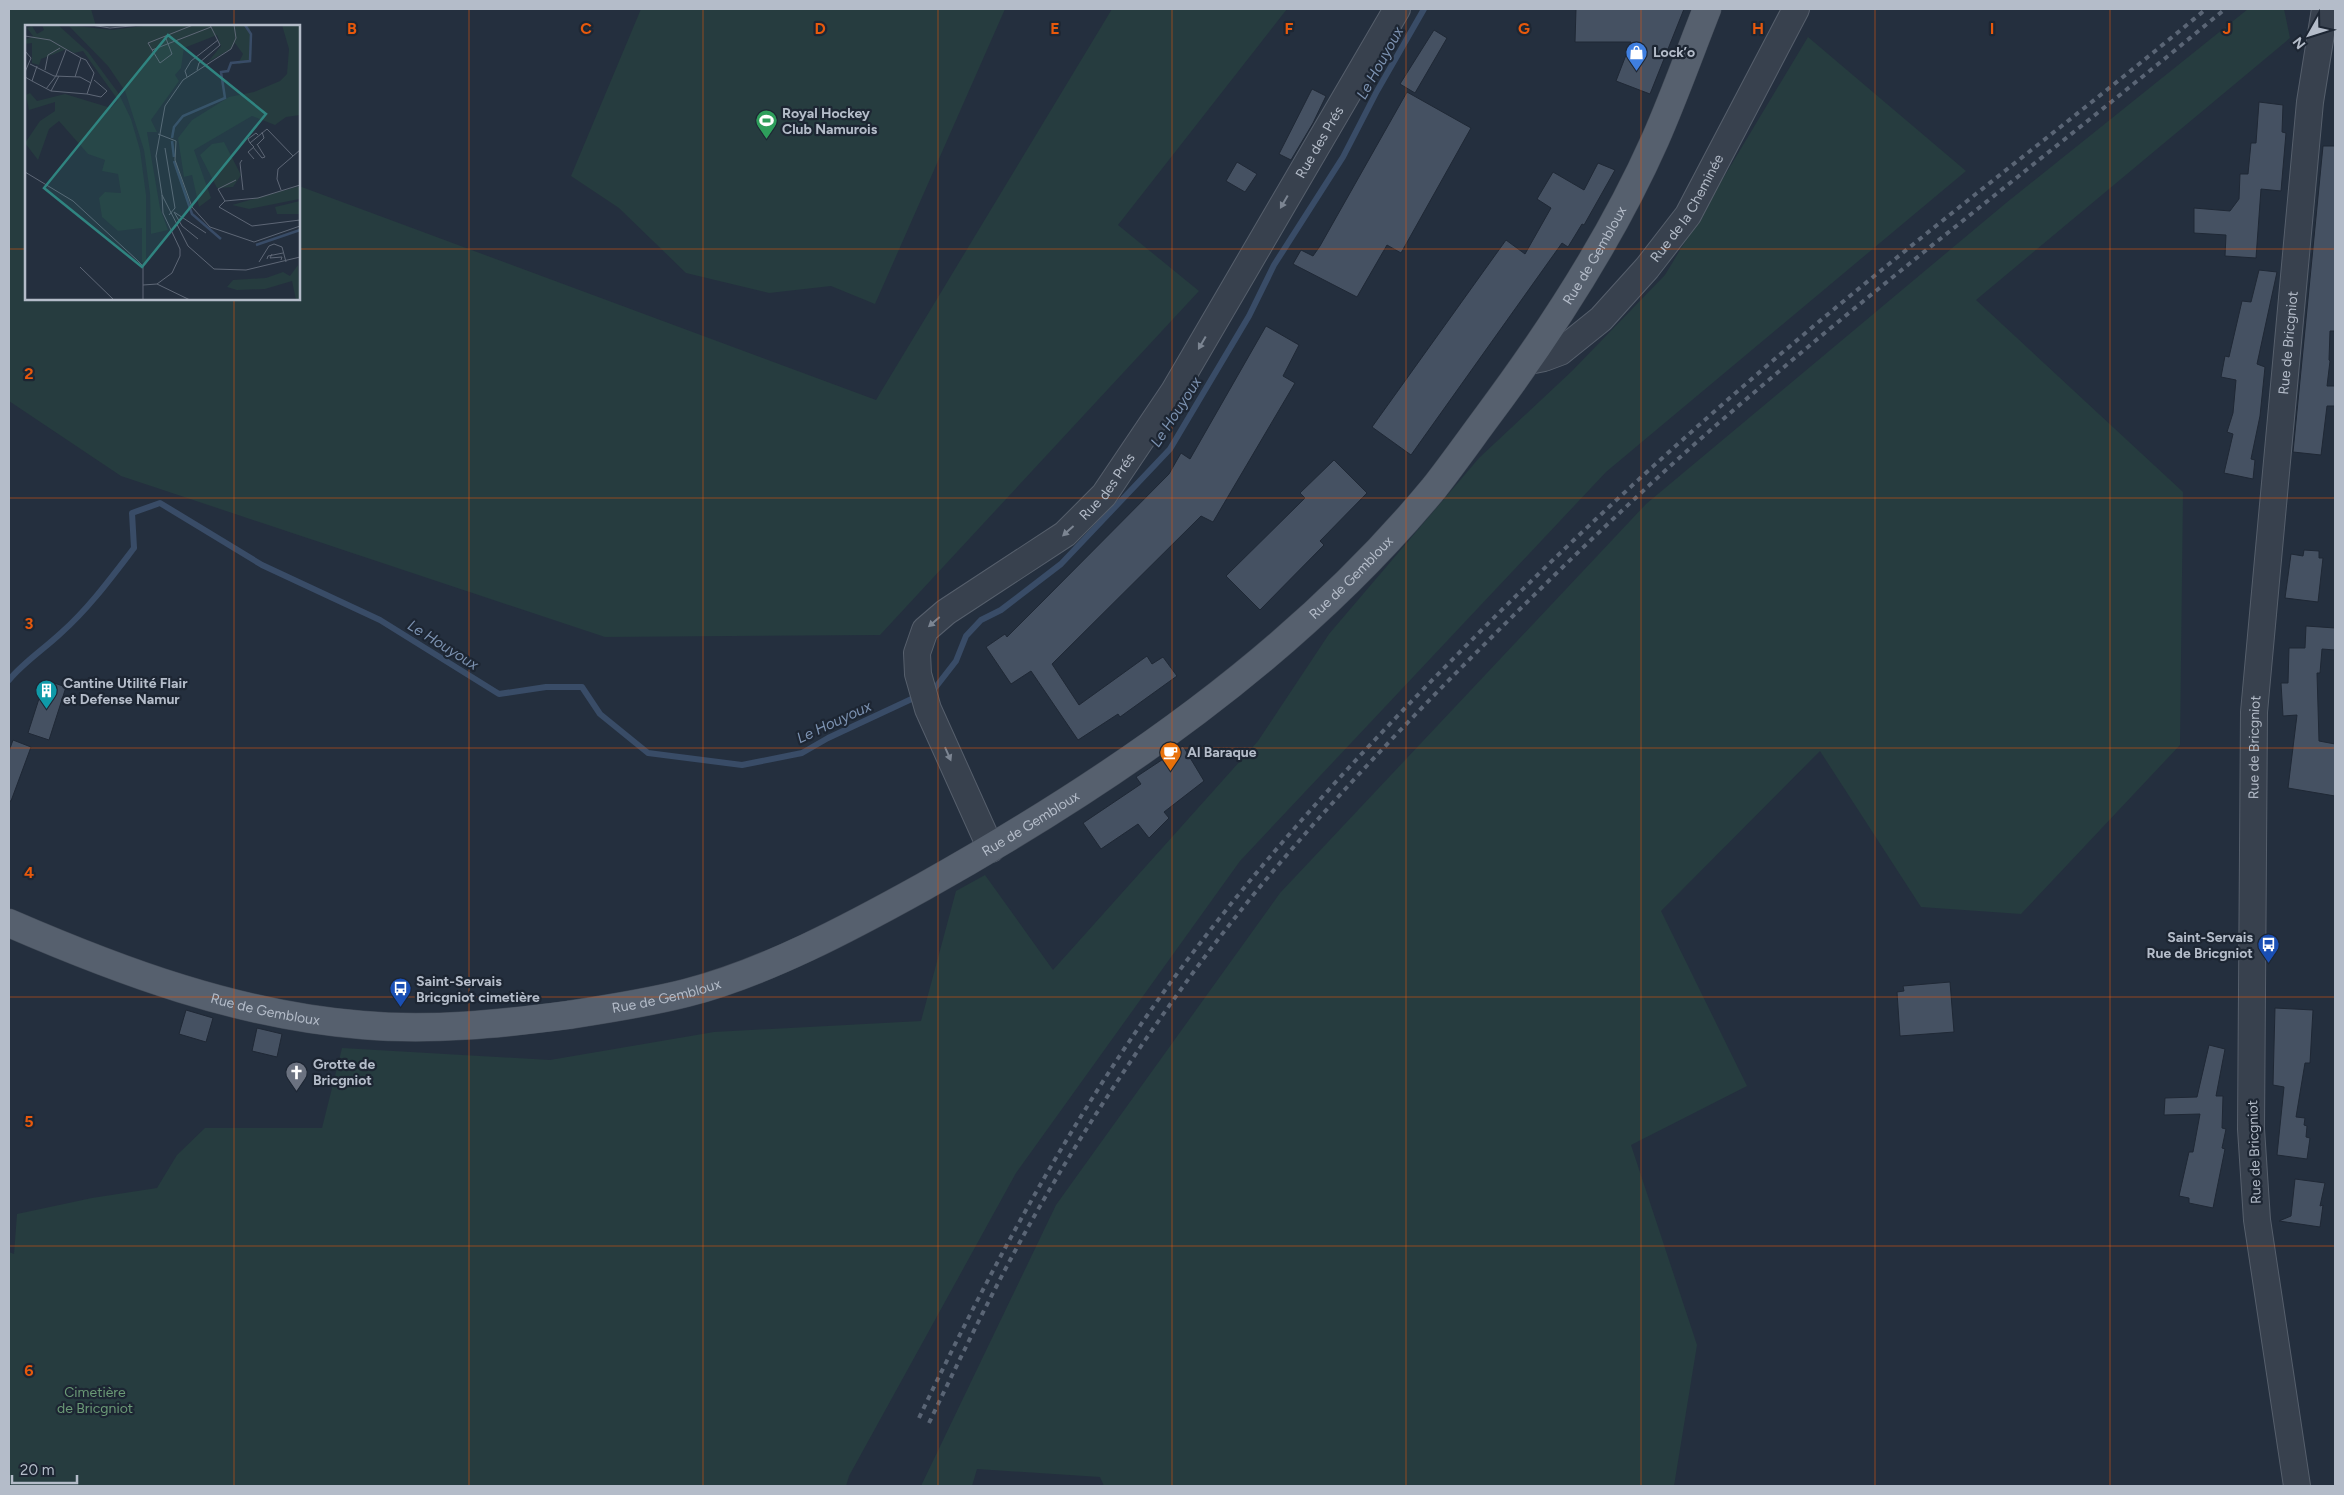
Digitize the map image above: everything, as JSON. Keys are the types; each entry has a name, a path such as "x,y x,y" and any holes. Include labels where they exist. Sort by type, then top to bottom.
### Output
{"main road":[{"name":"Rue de Gembloux","path":"9,923 108,965 158,983 247,1007 306,1018 363,1025 430,1028 502,1024 597,1011 688,993 757,969 856,922 991,849 1091,785 1184,720 1279,646 1348,581 1410,515 1437,484 1529,361 1578,284 1619,212 1654,142 1707,9"}],"street":[{"name":"Rue des Prés","path":"991,849 928,709 918,674 917,653 925,630 946,612 1064,534 1104,495 1174,391 1397,9"},
{"name":"Rue de la Cheminée","path":"1529,361 1560,352 1581,337 1647,268 1688,215 1796,9"},
{"name":"Rue de Bricgniot","path":"2297,1486 2257,1220 2252,1138 2254,712 2310,102 2325,9"}],"green space":[{"path":"9,9 91,9 96,25 25,25 25,300 300,300 300,186 876,400 1112,9 1287,9 1118,225 1199,291 880,635 605,637 121,476 9,401"},
{"name":"Royal Hockey Club Namurois","path":"641,9 1005,9 875,304 831,286 769,293 686,273 619,208 571,176"},
{"path":"2248,9 2284,9 2290,38 1976,300 2183,492 2180,745 2021,914 1921,907 1820,751 1661,911 1747,1086 1631,1145 1697,1345 1674,1486 1104,1486 1100,1477 977,1469 972,1486 921,1486 1056,1205 1280,893 1646,504 2006,203"},
{"name":"Cimetière de Bricgniot","path":"1808,37 1966,171 1606,472 1240,861 1016,1173 849,1476 846,1486 9,1486 9,1252 14,1254 17,1214 92,1198 157,1188 177,1155 205,1128 322,1128 342,1048 550,1060 714,1032 921,1021 956,891 985,875 1053,970 1258,741 1329,634 1479,458 1572,371 1665,275"}],"building":[{"path":"1576,9 1684,9 1650,94 1616,81 1631,42 1575,42"},
{"path":"1434,30 1447,38 1415,93 1400,84"},
{"path":"1312,89 1326,96 1313,123 1291,160 1279,154"},
{"path":"1407,92 1471,128 1401,253 1387,245 1357,297 1293,264 1301,250 1313,256 1320,246"},
{"path":"2259,102 2283,105 2282,132 2286,133 2281,191 2261,189 2256,258 2225,256 2226,235 2194,233 2194,208 2230,211 2239,199 2240,174 2248,174 2251,143 2256,143"},
{"path":"2323,146 2335,146 2335,331 2330,331 2330,361 2327,386 2335,386 2335,406 2327,406 2321,455 2293,452"},
{"path":"1237,162 1257,174 1245,192 1226,181"},
{"path":"1598,163 1615,170 1584,225 1582,224 1568,247 1562,243 1411,455 1372,427 1506,240 1525,254 1551,208 1537,199 1553,172 1584,190"},
{"path":"2259,270 2277,272 2257,364 2265,367 2260,416 2251,459 2255,460 2253,479 2224,473 2233,434 2227,432 2233,413 2236,380 2221,377 2225,356 2229,357 2242,301 2251,302"},
{"path":"1266,326 1299,345 1283,376 1295,383 1213,522 1201,516 1052,664 1079,705 1147,656 1152,664 1163,657 1177,676 1120,717 1118,714 1078,740 1031,671 1011,684 986,647 1005,634 1007,637 1169,474 1181,453 1190,459"},
{"path":"1334,460 1367,493 1320,541 1324,545 1260,610 1226,576 1305,498 1300,493"},
{"path":"2304,550 2319,551 2319,558 2323,558 2318,602 2285,598 2291,554 2303,556"},
{"path":"2306,626 2335,628 2335,650 2322,649 2320,673 2317,673 2319,741 2335,744 2335,796 2288,788 2297,715 2283,716 2281,683 2288,683 2289,648 2305,648"},
{"name":"Cantine Utilité Flair et Defense Namur","path":"45,680 66,687 49,740 28,733"},
{"path":"13,740 31,747 11,801 9,801 9,751"},
{"path":"1183,746 1204,781 1164,812 1169,818 1149,838 1138,824 1101,849 1083,823 1141,784 1136,777"},
{"path":"1950,982 1954,1032 1900,1036 1897,992 1904,991 1903,986"},
{"path":"2275,1008 2313,1010 2310,1063 2305,1063 2296,1117 2305,1118 2304,1125 2307,1126 2306,1137 2310,1138 2307,1159 2277,1155 2284,1087 2273,1085"},
{"path":"186,1010 213,1018 206,1042 179,1034"},
{"path":"257,1028 282,1034 277,1057 252,1051"},
{"path":"2209,1045 2225,1049 2216,1096 2223,1096 2222,1128 2226,1129 2222,1148 2225,1149 2213,1208 2189,1203 2189,1198 2179,1196 2189,1152 2193,1152 2200,1114 2164,1115 2165,1098 2197,1097"},
{"path":"2295,1179 2325,1183 2320,1206 2323,1205 2320,1227 2279,1221 2291,1216"}],"waterway":[{"name":"Le Houyoux","path":"929,691 935,688 956,661 966,636 981,620 1001,610 1061,564 1170,449 1249,316 1274,265 1343,157 1377,91 1424,9"},
{"name":"Le Houyoux","path":"9,680 81,613 134,548 132,513 160,503 262,565 380,620 499,694 546,687 582,687 600,714 648,753 742,765 802,753 828,738 918,696"}],"railway":[{"path":"919,1418 978,1298 1010,1239 1042,1181 1112,1068 1149,1013 1218,920 1282,843 1348,769 1503,609 1664,456 1832,311 2206,9"},
{"path":"929,1423 972,1334 1033,1218 1084,1133 1138,1051 1195,970 1253,895 1315,822 1379,752 1521,608 1637,497 1716,425 1873,293 2225,9"}],"place":[{"name":"Lock’o","path":"1637,71"},
{"name":"Royal Hockey Club Namurois","path":"766,140"},
{"name":"Cantine Utilité Flair et Defense Namur","path":"47,710"},
{"name":"Al Baraque","path":"1171,771"},
{"name":"Saint-Servais Rue de Bricgniot","path":"2269,964"},
{"name":"Saint-Servais Bricgniot cimetière","path":"400,1008"},
{"name":"Grotte de Bricgniot","path":"297,1091"}]}
